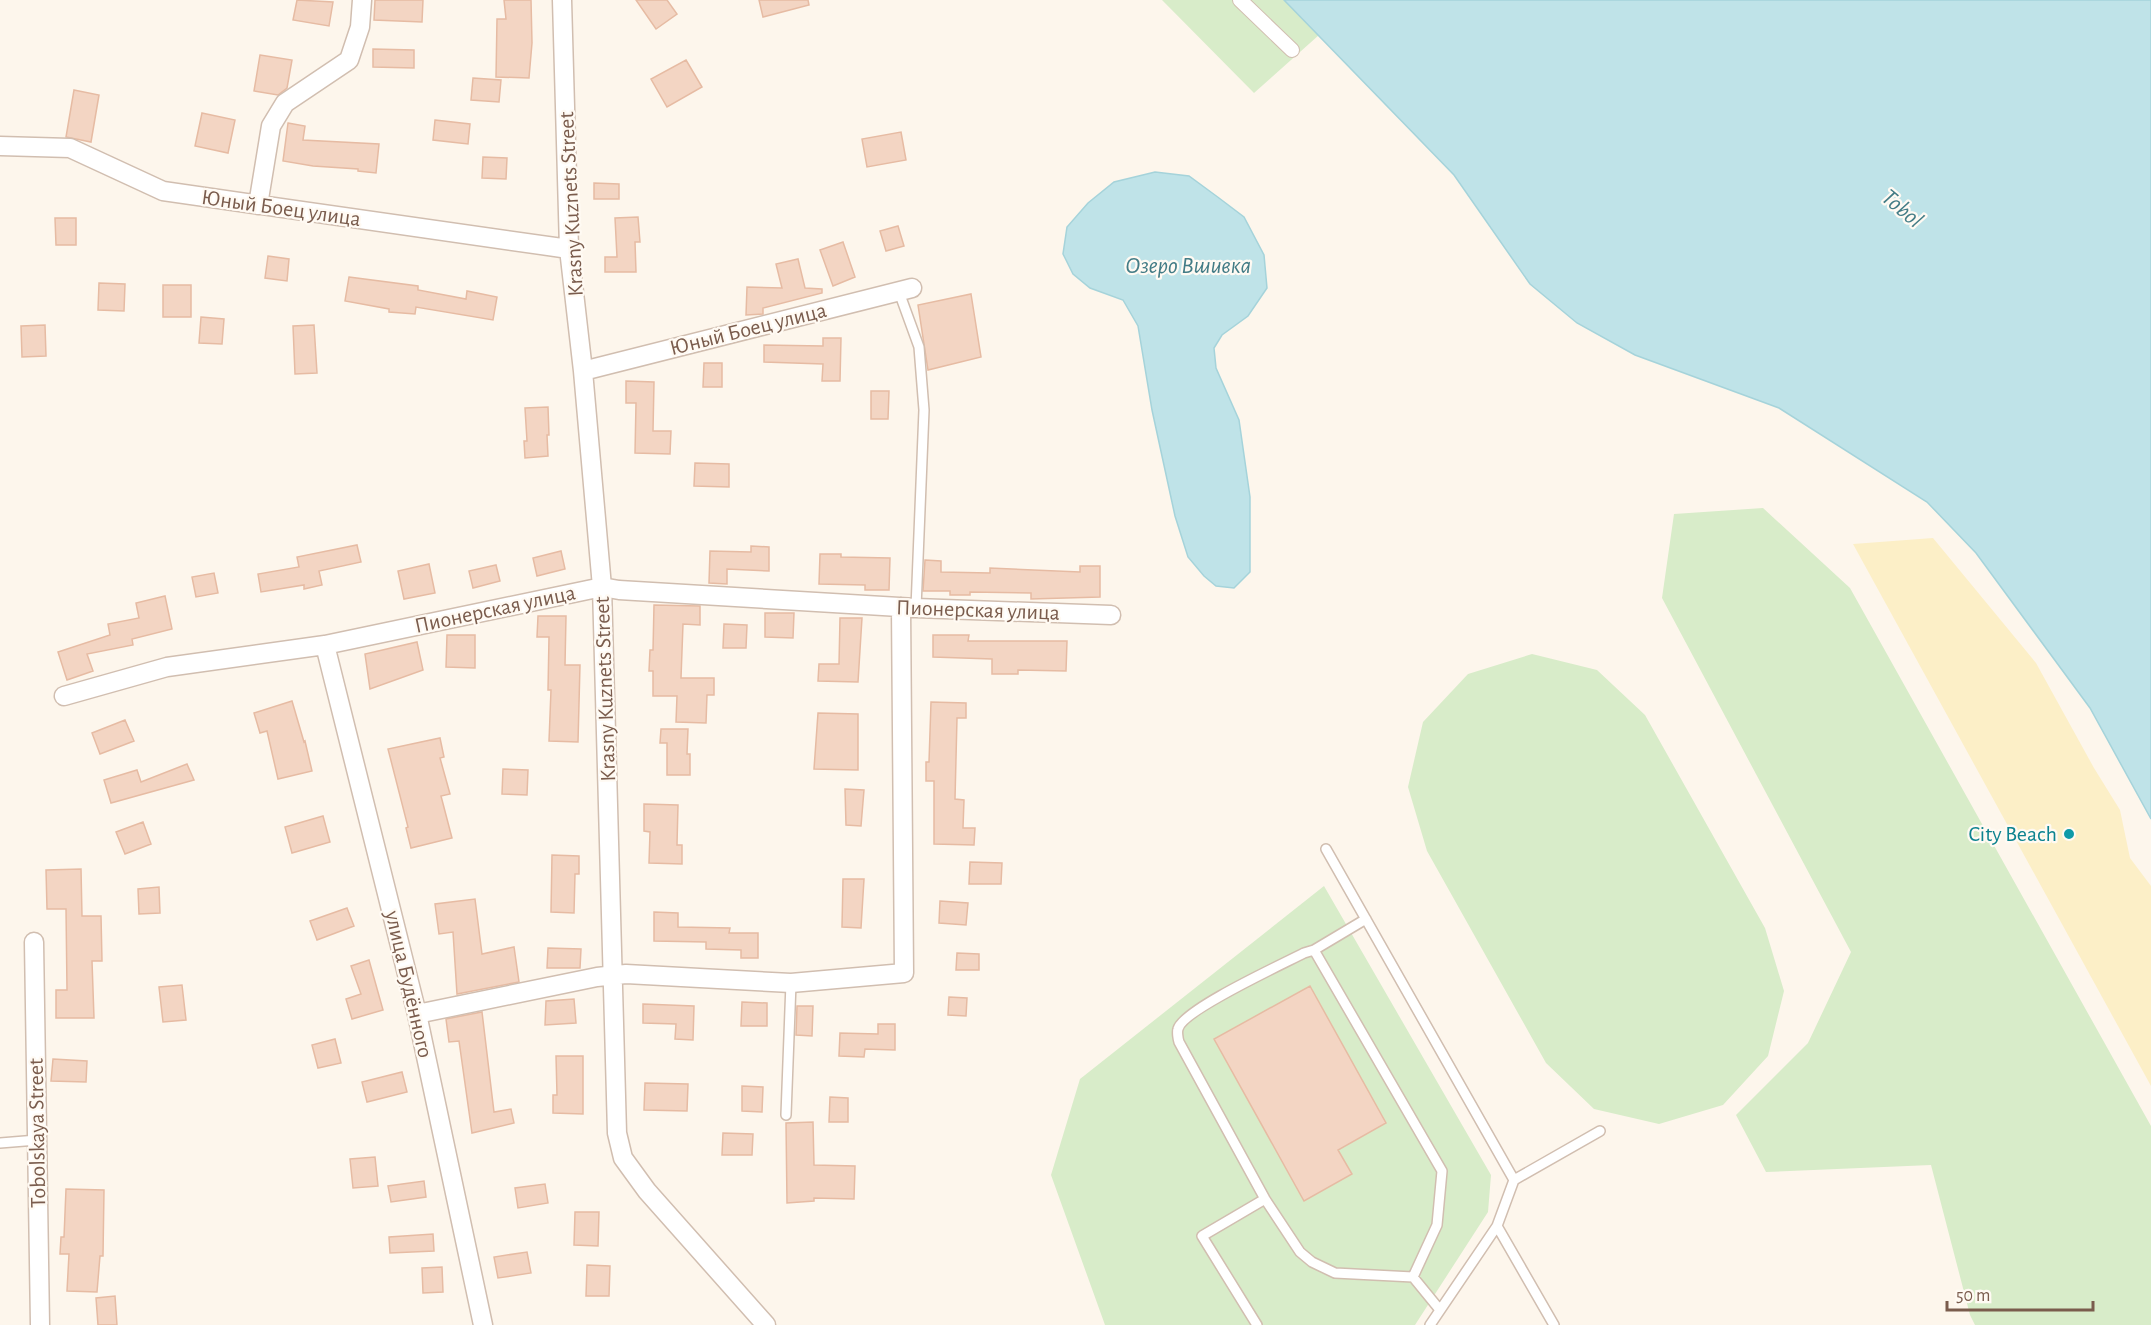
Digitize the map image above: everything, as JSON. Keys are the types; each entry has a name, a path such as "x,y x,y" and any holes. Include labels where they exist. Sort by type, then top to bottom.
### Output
{"street":[{"path":"258,205 271,126 285,103 349,60 360,27 362,0"},
{"name":"Krasny Kuznets Street","path":"562,0 569,249 583,371 602,587 616,1134 623,1158 647,1191 766,1325"},
{"path":"1240,0 1292,50"},
{"name":"Юный Боец улица","path":"0,146 70,148 163,191 569,249"},
{"name":"Юный Боец улица","path":"583,371 906,290"},
{"name":"Пионерская улица","path":"64,696 167,667 325,645 602,587 619,590 909,608 1111,615"},
{"path":"417,1014 611,975 791,983 904,973 909,608"},
{"name":"улица Будённого","path":"325,645 417,1014 483,1325"},
{"name":"Tobolskaya Street","path":"34,942 40,1325"}],"lane":[{"path":"906,290 919,347 924,410 909,608"},
{"path":"1326,849 1514,1180"},
{"path":"1366,919 1314,950 1215,999 1184,1018 1178,1029 1179,1042 1265,1199 1300,1252 1312,1262 1335,1273 1413,1277 1440,1310"},
{"path":"1314,950 1442,1171 1437,1225 1413,1277"},
{"path":"786,1115 791,983"},
{"path":"1430,1325 1497,1226 1514,1180 1600,1131"},
{"path":"0,1143 38,1140"},
{"path":"1257,1325 1202,1236 1265,1199"},
{"path":"1497,1226 1554,1325"}],"green space":[{"path":"1162,0 1284,0 1319,35 1254,93"},
{"path":"1763,508 1850,588 2151,1126 2151,1325 1975,1325 1970,1315 1931,1165 1766,1172 1736,1115 1808,1043 1851,952 1662,598 1674,514"},
{"path":"1532,654 1597,670 1645,715 1765,928 1784,991 1768,1056 1723,1105 1659,1124 1594,1109 1546,1063 1427,851 1408,787 1423,722 1468,674"},
{"path":"1324,886 1491,1175 1488,1212 1415,1325 1105,1325 1051,1175 1080,1079"}],"sand":[{"name":"City Beach","path":"1933,538 2036,663 2120,810 2130,858 2151,886 2151,1086 1853,544"}],"water":[{"name":"Tobol","path":"1284,0 2151,0 2151,819 2090,708 1976,553 1927,502 1779,408 1635,355 1577,323 1530,284 1454,175"},
{"name":"Озеро Вшивка","path":"1155,172 1189,176 1244,217 1264,255 1267,288 1248,316 1222,335 1214,348 1216,368 1239,420 1250,497 1250,572 1234,588 1216,586 1188,557 1175,516 1152,410 1138,326 1123,300 1090,288 1073,274 1063,254 1067,227 1088,203 1114,182"}],"building":[{"path":"297,0 333,2 329,26 293,20"},
{"path":"375,0 423,0 422,22 374,20"},
{"path":"504,0 531,0 532,43 529,78 496,77 497,19 506,19"},
{"path":"636,0 667,0 677,14 656,29"},
{"path":"759,0 808,0 809,5 763,17"},
{"path":"373,49 414,50 414,68 373,67"},
{"path":"260,55 292,60 287,88 278,95 254,91"},
{"path":"686,60 702,87 667,107 651,79"},
{"path":"473,78 501,80 499,102 471,100"},
{"path":"74,90 99,95 91,142 66,137"},
{"path":"202,113 235,120 228,153 195,146"},
{"path":"435,120 470,124 468,144 433,140"},
{"path":"288,123 305,126 303,140 379,144 376,173 283,161"},
{"path":"901,132 906,160 867,167 862,139"},
{"path":"483,157 507,158 506,179 482,178"},
{"path":"594,183 619,184 619,199 594,199"},
{"path":"638,217 640,242 635,242 636,272 605,272 605,257 617,257 615,218"},
{"path":"55,218 76,218 76,245 56,245"},
{"path":"898,226 904,246 886,251 880,231"},
{"path":"843,242 855,277 833,286 820,250"},
{"path":"268,256 289,259 287,281 265,278"},
{"path":"798,259 805,288 822,289 822,293 763,308 763,314 746,315 747,287 782,288 776,264"},
{"path":"349,277 418,286 418,290 466,299 467,291 497,297 493,320 416,307 415,314 389,312 389,309 345,301"},
{"path":"99,283 125,284 124,311 98,310"},
{"path":"163,285 191,285 191,317 163,317"},
{"path":"971,294 981,357 928,370 918,305"},
{"path":"201,317 224,319 222,344 199,343"},
{"path":"45,325 46,356 22,357 21,326"},
{"path":"314,325 317,373 295,374 293,326"},
{"path":"823,338 841,338 840,381 822,381 823,364 764,362 764,345 823,346"},
{"path":"704,363 722,363 722,387 703,387"},
{"path":"626,381 654,382 653,431 671,431 670,454 635,453 636,403 626,403"},
{"path":"871,391 889,391 888,419 871,419"},
{"path":"548,407 548,456 525,458 524,441 527,441 525,408"},
{"path":"695,463 729,464 729,487 694,486"},
{"path":"357,545 361,562 319,571 322,585 304,589 304,585 261,592 258,574 299,567 297,557"},
{"path":"751,546 769,547 769,571 727,569 727,584 709,583 710,551 751,552"},
{"path":"561,551 565,569 537,576 533,558"},
{"path":"820,554 890,558 889,590 865,590 865,585 819,584"},
{"path":"925,560 941,561 941,572 990,573 990,568 1080,572 1080,566 1100,566 1100,597 1031,599 1031,593 970,592 970,595 950,595 950,591 923,591"},
{"path":"429,564 435,593 404,599 398,571"},
{"path":"496,565 500,581 473,588 469,571"},
{"path":"214,573 218,593 196,597 192,577"},
{"path":"165,596 172,629 132,639 133,645 87,654 93,671 67,680 58,652 110,635 108,624 139,618 136,603"},
{"path":"654,605 700,606 700,625 683,624 681,678 714,678 714,695 707,695 706,723 676,722 677,696 653,696 653,671 649,671 650,650 653,650"},
{"path":"765,613 794,613 793,638 765,637"},
{"path":"538,616 566,616 565,665 580,665 578,742 549,741 551,690 548,690 549,637 537,637"},
{"path":"840,618 862,618 858,682 818,681 819,664 839,664"},
{"path":"724,624 747,625 746,648 723,648"},
{"path":"447,635 475,635 475,668 446,667"},
{"path":"933,635 969,635 968,641 1067,641 1066,671 1018,670 1018,674 992,674 992,659 933,657"},
{"path":"417,642 423,670 370,689 365,654"},
{"path":"292,701 312,771 278,779 267,731 260,733 254,713"},
{"path":"931,702 966,703 966,718 957,718 955,799 964,800 963,828 975,828 974,845 934,844 934,781 926,781"},
{"path":"818,713 858,714 858,770 814,769"},
{"path":"125,720 134,741 100,754 92,733"},
{"path":"661,729 688,729 687,754 690,754 690,775 667,775 667,743 660,743"},
{"path":"440,738 444,757 440,758 450,794 441,796 452,838 411,848 406,828 408,827 388,749"},
{"path":"187,764 194,780 111,803 104,780 137,770 141,782"},
{"path":"503,769 528,770 527,795 502,794"},
{"path":"845,789 864,790 861,826 846,825"},
{"path":"644,804 678,805 677,845 682,845 682,864 649,863 650,832 644,831"},
{"path":"323,816 330,842 292,853 285,827"},
{"path":"143,822 151,844 125,854 116,832"},
{"path":"552,855 579,856 579,874 575,874 574,913 551,912"},
{"path":"970,862 1002,863 1001,884 969,884"},
{"path":"81,869 82,916 101,916 102,961 92,961 94,1018 56,1018 56,990 67,990 66,909 47,909 46,870"},
{"path":"843,879 864,879 861,928 842,927"},
{"path":"159,887 160,913 139,914 138,889"},
{"path":"475,899 482,954 514,947 519,982 457,994 453,932 439,934 435,904"},
{"path":"940,901 968,903 966,925 939,923"},
{"path":"347,908 354,926 317,940 310,921"},
{"path":"654,912 678,913 678,927 730,928 729,933 758,933 758,958 741,958 741,950 706,949 706,942 654,941"},
{"path":"548,948 581,949 580,968 547,968"},
{"path":"957,953 979,954 979,970 956,970"},
{"path":"369,960 383,1010 352,1019 346,999 361,994 351,966"},
{"path":"182,985 186,1020 163,1022 159,987"},
{"path":"1310,986 1386,1123 1338,1150 1352,1174 1304,1201 1214,1039"},
{"path":"949,997 967,998 966,1016 948,1015"},
{"path":"574,999 576,1023 545,1025 546,1001"},
{"path":"742,1002 767,1003 767,1026 741,1026"},
{"path":"643,1004 694,1006 693,1040 675,1039 676,1024 643,1023"},
{"path":"797,1006 813,1006 812,1036 796,1035"},
{"path":"482,1012 494,1112 511,1109 514,1123 472,1133 459,1041 449,1042 446,1019"},
{"path":"878,1024 895,1024 895,1050 865,1049 864,1057 839,1056 840,1033 878,1034"},
{"path":"335,1039 341,1063 318,1068 312,1045"},
{"path":"556,1056 583,1056 583,1114 553,1113 553,1095 557,1095"},
{"path":"53,1059 87,1061 86,1082 51,1081"},
{"path":"402,1072 407,1092 367,1102 362,1082"},
{"path":"645,1083 688,1084 687,1111 644,1110"},
{"path":"742,1086 763,1087 762,1112 742,1111"},
{"path":"830,1097 848,1098 848,1122 829,1122"},
{"path":"813,1122 814,1165 855,1166 854,1199 814,1198 814,1201 787,1203 786,1123"},
{"path":"723,1133 753,1134 752,1155 722,1155"},
{"path":"375,1157 378,1186 353,1188 350,1159"},
{"path":"424,1181 426,1197 391,1202 388,1186"},
{"path":"545,1184 548,1203 518,1208 515,1188"},
{"path":"66,1189 104,1190 103,1256 100,1256 97,1292 67,1291 69,1254 60,1254 61,1237 64,1237"},
{"path":"575,1212 599,1212 598,1246 574,1245"},
{"path":"433,1234 434,1251 390,1253 389,1237"},
{"path":"527,1252 531,1273 498,1278 494,1257"},
{"path":"587,1265 610,1266 609,1296 586,1296"},
{"path":"442,1267 443,1292 423,1293 422,1268"},
{"path":"115,1296 117,1325 98,1325 96,1298"}],"place":[{"name":"City Beach","path":"2069,834"}]}
